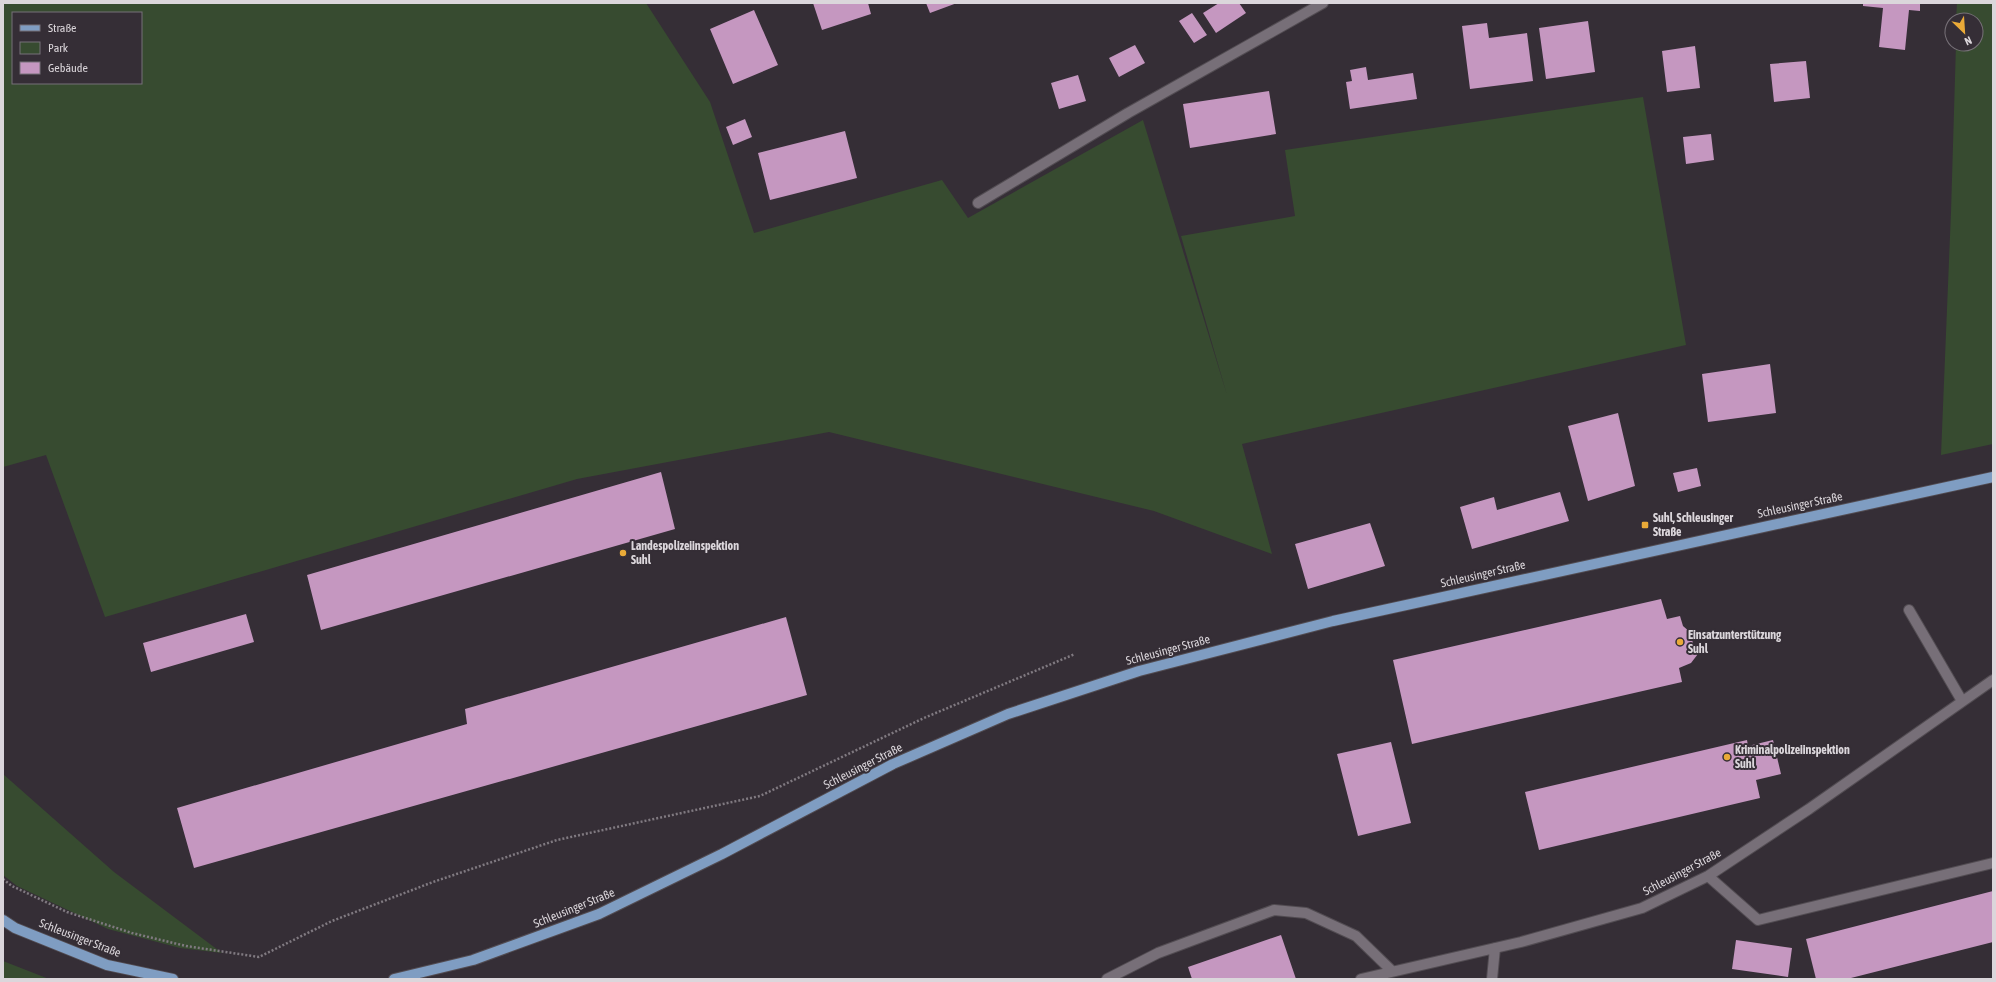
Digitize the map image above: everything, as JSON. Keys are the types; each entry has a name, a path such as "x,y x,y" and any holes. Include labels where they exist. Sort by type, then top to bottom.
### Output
{"main road":[{"name":"Schleusinger Straße","path":"394,979 473,960 599,914 722,854 893,764 1008,714 1139,670 1333,621 1993,477"},
{"name":"Schleusinger Straße","path":"3,920 16,928 107,965 173,979"}],"lane":[{"path":"978,203 1128,113 1324,3"},
{"path":"1909,610 1962,701"},
{"name":"Schleusinger Straße","path":"1361,979 1495,948 1642,908 1708,876 1810,809 1993,680"},
{"path":"1708,876 1758,920 1993,863"},
{"path":"1107,979 1158,953 1274,910 1306,913 1356,936 1392,971"},
{"path":"1492,979 1495,948"}],"path":[{"path":"3,879 12,886 67,912 132,933 186,946 259,957 332,921 433,882 557,840 760,796 924,718 1075,654"}],"green space":[{"path":"3,3 646,3 710,102 754,233 942,180 968,218 1143,120 1227,395 1181,236 1295,216 1285,150 1643,97 1686,345 1242,444 1272,554 1154,511 829,432 577,479 105,617 46,455 3,467"},
{"path":"1957,3 1993,3 1993,444 1941,455 1956,52 1984,52 1984,12 1956,12"},
{"path":"3,774 114,872 222,953 180,948 108,929 17,886 3,875"},
{"path":"3,961 49,979 3,979"}],"building":[{"path":"813,3 868,3 871,14 822,30"},
{"path":"926,3 957,3 930,13"},
{"path":"1219,3 1239,3 1246,13 1216,33 1203,13"},
{"path":"1863,3 1920,3 1920,11 1909,10 1905,50 1879,47 1883,8 1863,6"},
{"path":"754,10 778,65 733,84 710,29"},
{"path":"1192,13 1207,35 1194,43 1179,21"},
{"path":"1588,21 1595,72 1546,79 1539,28"},
{"path":"1487,23 1489,38 1527,33 1533,81 1470,89 1462,26"},
{"path":"1135,45 1145,63 1119,77 1109,58"},
{"path":"1695,46 1700,88 1667,92 1662,51"},
{"path":"1806,61 1810,98 1774,102 1770,64"},
{"path":"1366,67 1368,80 1413,73 1417,99 1350,109 1346,82 1352,81 1350,70"},
{"path":"1078,75 1086,101 1059,109 1051,83"},
{"path":"1269,91 1276,134 1190,148 1183,104"},
{"path":"745,119 752,137 733,145 726,127"},
{"path":"845,131 857,178 770,200 758,153"},
{"path":"1711,134 1714,160 1686,164 1683,137"},
{"path":"1770,364 1776,413 1708,422 1702,374"},
{"path":"1618,413 1635,486 1588,501 1568,426"},
{"path":"1697,468 1701,486 1678,492 1673,473"},
{"path":"661,472 675,529 321,630 307,575"},
{"path":"1560,492 1569,521 1472,549 1460,507 1494,497 1497,510"},
{"path":"1370,523 1385,566 1308,589 1295,544"},
{"path":"1661,599 1667,619 1680,616 1683,626 1691,633 1693,644 1701,650 1691,663 1679,668 1682,682 1412,744 1393,660"},
{"path":"246,614 254,642 151,672 143,643"},
{"path":"786,617 807,695 194,868 177,808 467,724 465,709"},
{"path":"1747,740 1748,746 1773,740 1781,774 1756,780 1760,798 1539,850 1525,792"},
{"path":"1391,742 1411,823 1358,836 1337,754"},
{"path":"1993,891 1993,942 1847,979 1816,979 1806,939"},
{"path":"1281,935 1296,979 1192,979 1188,967"},
{"path":"1736,940 1792,948 1788,977 1732,969"}],"place":[{"name":"Suhl, Schleusinger Straße","path":"1645,525"},
{"name":"Landespolizeiinspektion Suhl","path":"623,553"},
{"name":"Einsatzunterstützung Suhl","path":"1680,642"},
{"name":"Kriminalpolizeiinspektion Suhl","path":"1727,757"}]}
